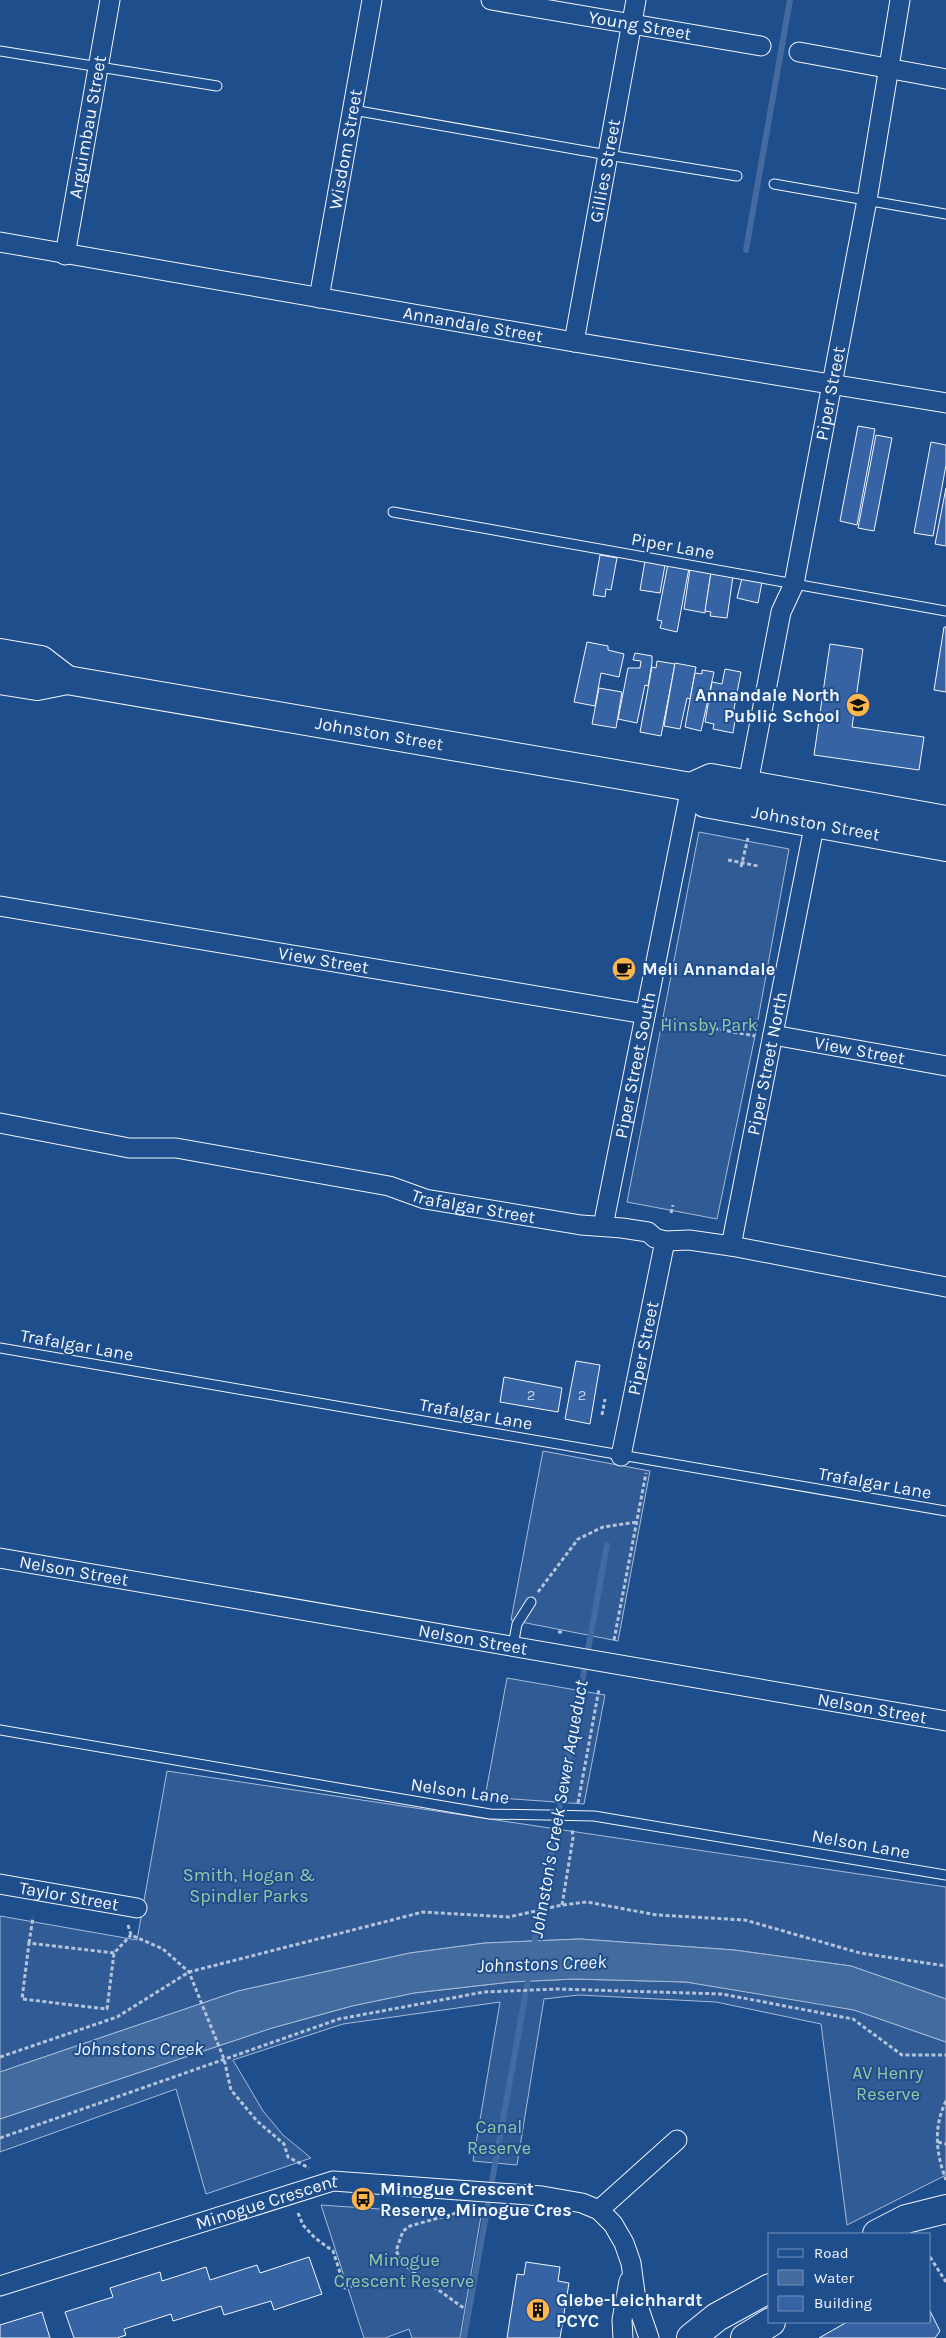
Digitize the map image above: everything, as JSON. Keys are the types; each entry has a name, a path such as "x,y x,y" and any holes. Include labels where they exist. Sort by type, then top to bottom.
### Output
{"main road":[{"name":"Johnston Street","path":"0,653 41,660 67,680"},
{"name":"Johnston Street","path":"0,680 36,686 67,680 691,787 711,778 946,820"},
{"name":"Johnston Street","path":"691,787 706,803 946,847"},
{"path":"879,2233 906,2220 946,2209"},
{"path":"926,2233 946,2216"},
{"path":"692,2338 717,2317 768,2289"},
{"path":"745,2338 769,2323"}],"street":[{"name":"Arguimbau Street","path":"66,255 110,0"},
{"name":"Wisdom Street","path":"319,298 372,0"},
{"name":"Young Street","path":"491,0 761,46"},
{"name":"Gillies Street","path":"574,342 636,0"},
{"name":"Piper Street","path":"748,784 781,612 794,584 833,384 867,200 900,0"},
{"path":"799,52 946,79"},
{"name":"Annandale Street","path":"0,242 574,342 946,403"},
{"name":"Piper Street South","path":"603,1226 653,1016 691,787"},
{"name":"Piper Street North","path":"731,1246 765,1036 815,822"},
{"name":"View Street","path":"0,906 653,1016"},
{"name":"View Street","path":"765,1036 946,1066"},
{"name":"Trafalgar Street","path":"0,1123 129,1148 186,1150 389,1186 425,1199 581,1225 648,1232 654,1238 664,1241 689,1240 731,1246 946,1287"},
{"name":"Piper Street","path":"621,1456 664,1241"},
{"name":"Nelson Street","path":"0,1558 946,1721"},
{"name":"Taylor Street","path":"0,1884 137,1908"},
{"path":"599,2210 677,2140"},
{"name":"Minogue Crescent","path":"0,2286 334,2182 550,2197 571,2200 599,2210 618,2231 631,2262 636,2300 649,2338"},
{"path":"623,2338 622,2320 631,2262"}],"lane":[{"path":"0,51 217,86"},
{"path":"352,110 608,156 737,176"},
{"path":"774,184 946,214"},
{"name":"Piper Lane","path":"393,512 946,611"},
{"name":"Trafalgar Lane","path":"0,1348 946,1511"},
{"path":"513,1646 517,1624 530,1602"},
{"name":"Nelson Lane","path":"0,1730 490,1814 594,1816 946,1875"}],"path":[{"path":"742,865 748,838"},
{"path":"728,860 742,865 758,866"},
{"path":"653,1016 765,1036"},
{"path":"672,1213 673,1206"},
{"path":"602,1415 605,1399"},
{"path":"613,1641 646,1470"},
{"path":"530,1602 578,1539 603,1527 637,1522"},
{"path":"578,1803 599,1689"},
{"path":"562,1905 573,1838 571,1823"},
{"path":"0,2057 117,2016 189,1972 423,1912 509,1917 562,1905 587,1902 657,1915 745,1920 860,1954 946,1966"},
{"path":"33,1918 22,1999 107,2009 114,1953 131,1935 163,1949 189,1972 224,2059 231,2090 257,2121 284,2144 288,2157 334,2182"},
{"path":"29,1943 114,1953"},
{"path":"0,2138 339,2019 484,1992 557,1989 722,1994 853,2019 902,2055 946,2055"},
{"path":"946,2102 938,2118 938,2158 946,2180"},
{"path":"938,2142 946,2144"},
{"path":"298,2213 303,2225 316,2238 334,2251 345,2288 368,2282 386,2281"},
{"path":"456,2213 410,2226 403,2231 396,2251 412,2272 465,2309"},
{"path":"931,2259 946,2282"}],"shaded area":[{"name":"Hinsby Park","path":"699,832 789,849 755,1036 717,1219 627,1202"},
{"path":"543,1451 650,1471 618,1641 511,1620"},
{"path":"507,1678 605,1695 584,1804 485,1797"},
{"name":"Smith, Hogan & Spindler Parks","path":"167,1771 946,1887 946,1999 851,1966 734,1950 580,1939 485,1943 410,1953 238,1991 0,2072 0,1916 137,1940"},
{"path":"574,1979 686,1982 818,2003 854,2010 946,2042 946,2175 847,2225 821,2024 716,2002 579,1995 544,1999 517,2165 473,2161 500,2002 343,2024 233,2060 263,2111 283,2135 311,2158 206,2194 176,2089 0,2152 0,2119 272,2028 352,2006 414,1993 511,1982"},
{"name":"Minogue Crescent Reserve","path":"321,2205 481,2216 460,2338 412,2338 409,2329 385,2338 364,2338"}],"water":[{"name":"Johnstons Creek","path":"580,1939 734,1950 851,1966 946,1999 946,2042 854,2010 686,1982 574,1979 511,1982 414,1993 352,2006 272,2028 0,2119 0,2072 238,1991 410,1953 485,1943"}],"building":[{"path":"858,426 875,429 857,525 840,521"},
{"path":"876,435 892,438 874,531 858,528"},
{"path":"931,442 946,445 946,465 933,536 914,533"},
{"path":"946,488 946,546 935,544"},
{"path":"600,555 617,558 611,590 606,589 605,597 593,595"},
{"path":"645,561 665,565 660,593 640,590"},
{"path":"668,564 689,568 677,632 660,628 662,621 657,620"},
{"path":"690,569 711,572 705,613 684,609"},
{"path":"711,572 733,576 727,618 710,616 711,612 705,611"},
{"path":"742,578 762,582 758,603 737,598"},
{"path":"944,627 946,627 946,692 934,690"},
{"path":"587,642 608,646 608,650 624,654 619,677 601,673 595,706 574,702"},
{"path":"830,644 863,649 852,727 924,737 919,770 814,755"},
{"path":"635,653 652,656 648,686 645,685 637,723 618,719 628,668 640,668 641,661 633,660"},
{"path":"657,661 675,664 661,736 640,732 652,667 656,668"},
{"path":"675,663 696,667 690,699 687,698 680,729 664,726"},
{"path":"725,669 741,672 733,714 736,715 733,733 713,729 714,724 705,722 712,682 722,684"},
{"path":"702,670 714,672 701,731 685,727 695,673 702,674"},
{"path":"599,688 622,692 616,728 592,724"},
{"path":"576,1361 600,1365 590,1424 565,1419"},
{"path":"504,1377 562,1388 558,1412 500,1402"},
{"path":"309,2257 322,2294 274,2310 271,2301 224,2315 221,2306 173,2321 171,2314 124,2329 126,2335 117,2338 74,2338 65,2312 113,2297 110,2288 160,2272 162,2281 206,2267 210,2280 257,2265 260,2273"},
{"name":"Glebe-Leichhardt PCYC","path":"526,2262 560,2267 558,2281 569,2283 560,2338 507,2338 517,2274 524,2275"},
{"path":"42,2312 50,2338 0,2338 0,2325"},
{"path":"931,2313 940,2331 935,2338 819,2338 845,2323 931,2323"}],"waterway":[{"path":"746,250 790,0"},
{"name":"Johnston's Creek Sewer Aqueduct","path":"534,1947 607,1545"},
{"name":"Johnston's Creek Sewer Aqueduct","path":"464,2338 529,1974"}],"place":[{"name":"Annandale North Public School","path":"858,705"},
{"name":"Meli Annandale","path":"624,969"},
{"name":"Minogue Crescent Reserve, Minogue Cres","path":"363,2199"},
{"name":"Glebe-Leichhardt PCYC","path":"538,2310"}],"park label":[{"name":"AV Henry Reserve","path":"888,2083"},
{"name":"Canal Reserve","path":"499,2137"}]}
